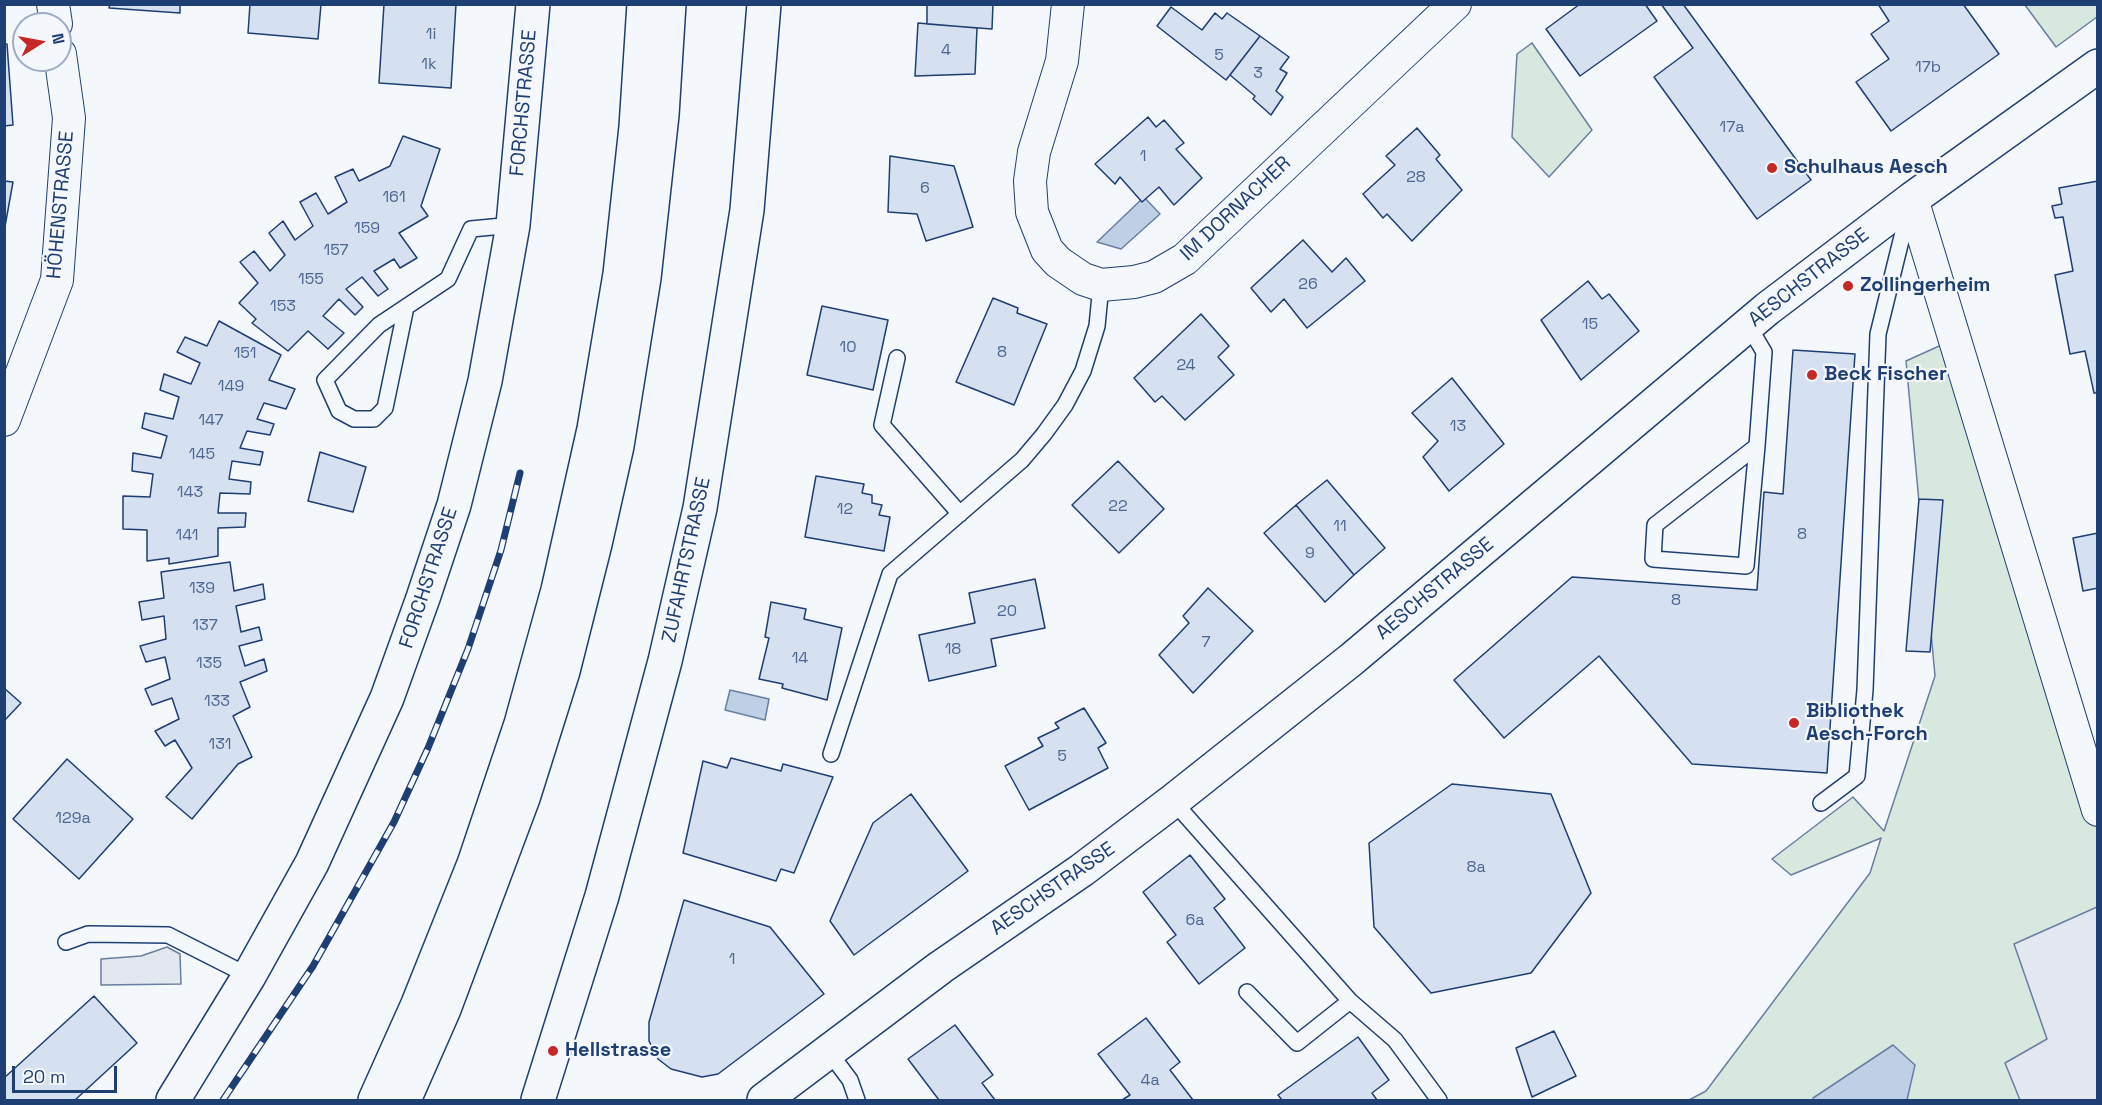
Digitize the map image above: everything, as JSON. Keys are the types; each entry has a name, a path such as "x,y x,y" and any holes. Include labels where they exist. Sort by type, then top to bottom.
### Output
{"main road":[{"name":"FORCHSTRASSE","path":"173,1101 249,976 307,872 340,804 387,698 411,636 454,505 479,404 513,225 533,4"},
{"path":"375,1101 439,954 474,864 521,724 558,590 594,429 618,285 636,127 644,4"},
{"path":"404,1101 448,999 523,798 563,671 595,544 619,435 641,299 662,115 669,4"},
{"name":"ZUFAHRTSTRASSE","path":"538,1101 608,873 665,661 700,508 747,210 764,4"},
{"name":"AESCHSTRASSE","path":"764,1101 941,967 1082,870 1173,801 1352,659 1748,325 1912,200 2097,66"}],"street":[{"name":"IM DORNACHER","path":"1068,4 1062,61 1034,152 1030,181 1032,212 1047,250 1058,262 1083,279 1101,285 1134,282 1154,277 1185,259 1455,4"},
{"name":"HÖHENSTRASSE","path":"4,420 57,280 69,118 63,72"},
{"path":"1912,200 2097,810"}],"lane":[{"path":"1821,803 1857,776 1865,690 1878,334 1912,200"},
{"path":"406,307 385,408 374,420 354,419 339,411 325,380 379,325 406,307 448,279 471,229 513,225"},
{"path":"831,754 890,574 1022,460 1065,405 1083,371 1097,326 1101,285"},
{"path":"1748,325 1764,352 1757,446 1746,566 1653,559 1655,525 1757,446"},
{"path":"897,358 882,424 960,514"},
{"path":"1173,801 1350,1001 1395,1040 1439,1101"},
{"path":"66,942 88,934 167,941 249,976"},
{"path":"1247,992 1297,1043 1350,1001"},
{"path":"830,1052 850,1080 857,1101"}],"shaded area":[{"path":"2025,5 2097,5 2097,17 2056,47"},
{"path":"1532,43 1592,130 1549,177 1512,137 1517,54"},
{"path":"1948,342 2097,828 2097,1100 1689,1100 1706,1091 1870,873 1881,838 1791,875 1772,859 1853,797 1884,831 1935,676 1906,361"},
{"path":"2097,907 2097,1100 2020,1100 2005,1063 2047,1039 2014,944"},
{"path":"167,947 180,954 181,984 101,985 101,959 141,956"}],"water":[{"path":"1144,197 1160,214 1121,249 1097,242"},
{"path":"730,690 769,699 765,720 725,710"},
{"path":"1893,1045 1915,1065 1907,1100 1814,1100 1813,1098"}],"building":[{"path":"110,4 180,4 180,13 109,8"},
{"path":"250,4 321,4 318,39 248,33"},
{"path":"384,4 456,4 451,88 379,83"},
{"path":"927,4 993,4 992,29 927,24"},
{"path":"1580,4 1645,4 1657,21 1580,76 1546,29"},
{"name":"Schulhaus Aesch","path":"1661,4 1683,4 1811,180 1757,219 1654,77 1693,48"},
{"name":"Schulhaus Aesch","path":"1878,4 1963,4 1999,54 1891,131 1856,82 1889,59 1871,34 1889,21"},
{"path":"1171,7 1202,30 1215,13 1222,19 1227,13 1260,36 1226,80 1157,26"},
{"path":"918,23 977,28 975,74 915,76"},
{"path":"1260,36 1289,57 1280,69 1287,73 1276,91 1283,97 1271,115 1253,99 1255,96 1230,75"},
{"path":"4,44 7,44 13,125 4,126"},
{"path":"1148,117 1156,127 1164,120 1184,143 1176,149 1202,178 1174,205 1159,187 1142,202 1120,177 1115,184 1095,164"},
{"path":"1417,128 1440,155 1436,159 1462,190 1412,241 1387,214 1383,218 1363,194 1395,165 1386,156"},
{"path":"403,136 440,149 421,206 428,216 399,233 417,258 400,268 394,259 374,271 388,289 378,296 362,277 346,289 363,307 355,315 339,299 323,316 344,333 328,349 308,331 288,351 252,323 256,319 239,303 258,283 240,262 254,251 270,271 285,255 269,233 283,221 295,240 313,226 300,202 316,193 328,214 347,202 335,177 353,169 359,181 390,166"},
{"path":"890,156 954,166 973,227 926,241 917,214 888,212"},
{"path":"4,181 13,182 4,232"},
{"path":"2098,181 2098,393 2094,393 2085,351 2070,354 2055,275 2073,271 2063,217 2055,218 2052,206 2062,204 2059,188"},
{"path":"1303,240 1332,272 1346,258 1365,281 1307,328 1284,299 1271,312 1251,288"},
{"path":"1588,281 1602,299 1609,294 1639,331 1581,380 1541,320"},
{"path":"993,298 1018,308 1017,313 1047,324 1014,405 956,382"},
{"path":"822,306 888,320 873,390 807,375"},
{"path":"1201,314 1229,346 1218,357 1234,375 1185,420 1162,396 1155,402 1134,378"},
{"path":"219,321 281,355 269,380 295,389 286,409 264,403 257,419 274,424 270,435 247,431 240,448 263,452 260,465 232,461 229,479 251,482 250,494 220,493 218,513 246,513 245,527 218,528 218,556 169,564 169,558 147,561 147,530 123,529 123,496 150,497 153,474 132,471 133,453 161,458 167,436 142,428 145,413 173,419 179,397 160,390 164,374 191,384 200,363 177,352 185,337 207,346"},
{"path":"1793,350 1855,354 1827,773 1692,764 1599,656 1504,738 1454,680 1572,577 1757,590 1764,492 1783,494"},
{"path":"1452,378 1504,444 1449,491 1423,457 1438,441 1412,413"},
{"path":"320,452 366,467 353,512 308,501"},
{"path":"1118,461 1164,509 1119,553 1072,505"},
{"path":"816,476 864,484 862,493 872,495 872,503 882,505 879,515 890,517 884,551 805,537"},
{"path":"1327,480 1385,548 1354,575 1296,505"},
{"path":"1919,499 1943,500 1930,652 1906,651"},
{"path":"1296,505 1354,575 1325,602 1264,533"},
{"path":"2098,533 2098,588 2083,591 2073,538"},
{"path":"230,562 234,591 263,584 265,599 236,606 241,632 259,627 262,640 239,646 245,666 264,659 267,671 240,682 250,707 233,716 252,757 238,764 192,819 166,797 192,768 175,740 165,746 155,731 179,719 172,698 152,705 145,689 170,679 165,657 146,662 140,646 166,639 164,616 142,620 139,602 164,598 161,572"},
{"path":"1035,579 1045,628 991,639 996,666 929,681 919,635 975,623 969,593"},
{"path":"1208,588 1253,631 1193,693 1159,655 1189,623 1183,616"},
{"path":"771,602 806,609 804,619 842,628 827,700 782,688 783,684 759,679 769,638 765,637"},
{"path":"4,688 21,703 4,721"},
{"path":"1084,708 1106,743 1098,748 1108,768 1029,810 1005,766 1043,746 1038,738 1059,728 1055,723"},
{"path":"731,758 781,771 783,764 833,777 794,873 781,869 776,881 683,853 703,761 727,768"},
{"path":"67,759 133,819 79,879 13,819"},
{"path":"1452,784 1551,794 1591,893 1531,973 1431,993 1374,927 1369,843"},
{"path":"911,794 968,871 854,955 830,921 873,823"},
{"path":"1190,855 1225,899 1214,908 1245,948 1199,984 1167,942 1176,935 1143,892"},
{"path":"684,900 770,927 824,994 718,1074 702,1077 671,1069 658,1059 649,1041 649,1022"},
{"path":"94,996 137,1043 75,1100 4,1100 4,1078"},
{"path":"1146,1018 1180,1062 1170,1070 1193,1100 1122,1100 1130,1095 1098,1054"},
{"path":"955,1025 993,1075 982,1083 995,1100 939,1100 908,1059"},
{"path":"1554,1031 1576,1076 1532,1097 1516,1048"},
{"path":"1358,1037 1389,1080 1372,1093 1377,1100 1282,1100 1278,1095"}],"railway":[{"path":"223,1100 313,966 394,822 428,748 468,649 501,550 520,473"}],"place":[{"name":"Schulhaus Aesch","path":"1772,168"},
{"name":"Zollingerheim","path":"1848,286"},
{"name":"Beck Fischer","path":"1812,375"},
{"name":"Bibliothek Aesch-Forch","path":"1794,723"},
{"name":"Hellstrasse","path":"553,1051"}]}
